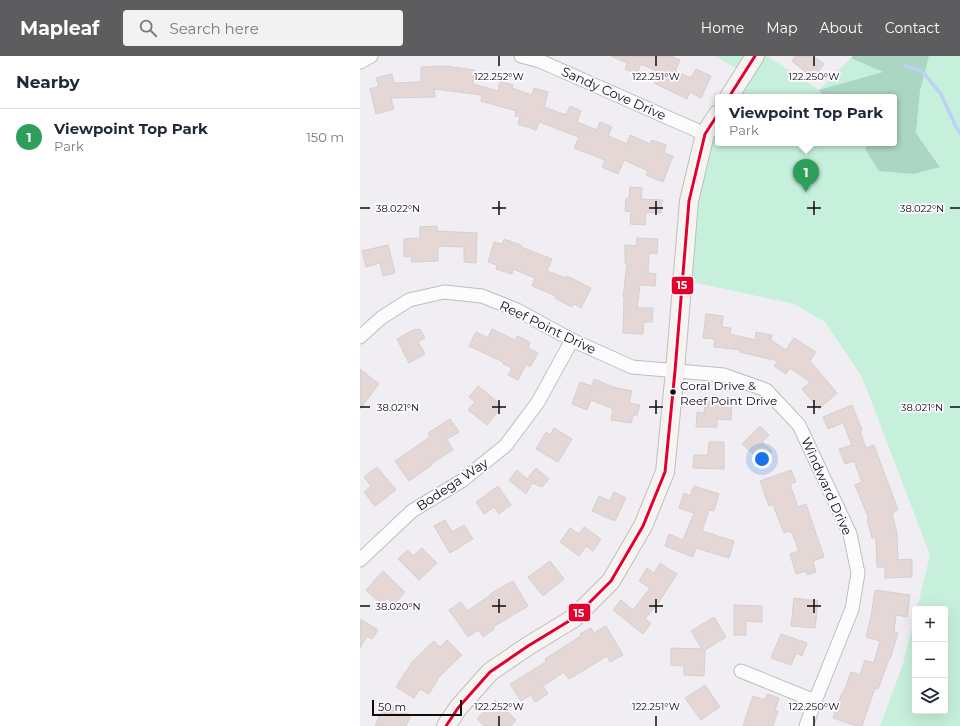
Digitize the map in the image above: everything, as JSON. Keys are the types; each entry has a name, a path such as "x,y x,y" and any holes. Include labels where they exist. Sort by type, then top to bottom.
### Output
{"street":[{"path":"360,62 371,56"},
{"name":"Sandy Cove Drive","path":"521,56 540,61 705,134"},
{"path":"731,94 755,56"},
{"path":"446,726 458,708 490,672 528,646 574,618 611,581 643,526 665,472 689,201 705,134 715,119"},
{"name":"Reef Point Drive","path":"360,337 381,318 409,300 444,292 482,296 517,310 572,340 632,367 675,371"},
{"name":"Bodega Way","path":"360,560 412,511 463,480 506,445 538,402 572,340"},
{"name":"Windward Drive","path":"675,371 724,375 766,390 799,425 850,534 858,573 852,609 806,726"},
{"path":"741,671 815,701"}],"green space":[{"path":"715,56 767,56 819,90 851,58 884,72 838,94 731,94 744,73"},
{"path":"853,56 929,56 920,91 916,133 940,167 914,174 879,171 866,150 866,146 897,146 897,94 821,94 819,90 883,72 851,58"},
{"path":"929,56 960,56 960,726 880,726 903,664 912,627 912,714 948,714 948,606 918,606 930,555 862,377 825,322 794,304 683,280 689,201 715,123 715,146 897,146 897,144 940,166 916,133 920,91"}],"building":[{"path":"611,56 671,56 680,60 675,71 691,78 696,69 711,76 701,98 690,92 687,99 654,83 659,72 641,64 637,74 625,69 627,63"},
{"path":"796,56 813,56 824,64 813,78 792,61"},
{"path":"445,66 475,70 473,84 498,91 500,81 513,85 512,88 532,95 534,88 548,92 544,107 566,115 570,106 581,111 577,122 597,130 600,122 612,127 608,136 627,144 630,135 650,144 652,140 666,145 664,153 673,156 663,182 646,175 648,171 624,160 618,174 602,167 605,160 574,148 579,137 539,122 536,130 518,124 520,117 515,116 516,111 481,101 482,95 434,89 435,97 391,98 394,109 376,114 370,89 379,86 376,78 392,74 394,83 421,82 421,67"},
{"path":"630,187 642,188 641,199 662,200 661,213 646,212 645,225 630,224 631,212 625,211 626,198 629,198"},
{"path":"437,226 437,231 477,233 476,263 464,262 464,247 438,246 438,261 412,262 411,256 404,257 404,239 420,238 420,227"},
{"path":"637,238 658,239 657,254 649,253 648,273 656,274 655,286 640,285 637,308 653,308 652,322 644,322 643,334 623,333 623,297 627,263 625,263 625,245 636,246"},
{"path":"504,239 552,259 547,271 566,278 567,276 591,288 581,308 574,304 572,307 555,298 556,296 532,286 535,278 513,269 512,274 496,269 497,265 488,262 494,242 502,244"},
{"path":"388,245 395,273 383,276 380,263 366,267 362,251"},
{"path":"706,314 723,316 722,327 731,328 730,334 755,340 756,332 772,335 771,340 786,350 794,338 816,352 810,361 837,393 819,409 802,389 810,382 790,368 786,374 774,366 778,361 740,352 741,350 714,347 715,339 703,338"},
{"path":"420,329 425,338 418,342 425,354 409,363 397,339 413,330"},
{"path":"492,329 515,340 517,336 530,342 528,348 538,353 530,367 526,364 518,380 508,375 512,368 503,364 503,362 469,346 476,332 488,338"},
{"path":"360,369 379,384 360,409"},
{"path":"594,379 613,387 632,391 629,403 640,405 637,415 633,415 631,423 611,420 613,409 591,400 587,410 572,404 580,382 592,386"},
{"path":"478,386 500,404 496,409 498,411 487,425 468,410 475,402 469,397"},
{"path":"705,401 732,402 731,420 717,419 717,427 696,427 697,412 704,413"},
{"path":"852,405 862,430 860,431 866,448 874,445 898,510 892,513 898,538 898,560 912,559 912,577 885,578 885,567 877,567 876,537 872,538 867,519 869,519 855,485 862,482 854,461 845,464 839,449 852,445 843,423 828,429 823,417"},
{"path":"450,419 459,432 447,439 453,450 431,464 432,465 409,481 395,461 430,437 428,433"},
{"path":"760,426 769,435 762,442 772,451 762,462 742,444"},
{"path":"554,428 572,439 558,462 536,449 546,432 550,435"},
{"path":"709,442 724,442 724,469 693,468 694,455 708,455"},
{"path":"377,467 396,490 375,506 364,492 371,486 364,477"},
{"path":"536,468 549,479 542,487 532,483 526,494 509,480 517,470 527,479"},
{"path":"791,470 796,482 790,484 798,507 806,504 824,557 813,561 816,572 807,575 806,571 796,574 790,554 799,551 791,531 784,533 773,505 769,506 760,481"},
{"path":"498,486 511,505 499,514 494,507 484,514 476,502"},
{"path":"694,486 719,494 714,511 709,510 702,531 734,541 729,558 696,548 693,557 665,546 669,534 683,540 694,513 679,508 684,493 690,496"},
{"path":"614,492 626,498 615,521 592,511 599,496 610,501"},
{"path":"445,520 452,532 464,525 473,539 450,553 434,526"},
{"path":"584,527 601,539 593,551 586,546 579,556 560,542 570,528 579,534"},
{"path":"422,548 437,563 419,580 398,559 408,550 413,556"},
{"path":"550,561 564,579 543,596 528,577"},
{"path":"660,563 677,574 659,602 645,619 651,623 643,634 613,610 621,600 633,610 650,588 639,581 647,568 654,573"},
{"path":"383,571 405,592 394,604 387,598 381,604 366,590"},
{"path":"513,581 528,606 493,627 494,629 483,637 479,630 468,637 449,610 461,602 467,611 491,595 490,594"},
{"path":"875,590 910,595 907,617 896,615 894,632 898,633 890,659 878,689 875,688 862,726 856,726 833,718 851,672 860,675 865,660 874,663 880,641 866,637"},
{"path":"794,598 818,601 815,628 791,626"},
{"path":"734,605 762,606 762,622 746,621 746,635 734,635"},
{"path":"714,617 726,637 705,650 704,676 684,675 684,666 671,665 671,648 702,649 691,631"},
{"path":"360,619 378,630 372,639 367,636 360,648"},
{"path":"606,626 623,655 610,662 607,656 569,679 564,672 543,686 548,694 535,702 531,695 521,701 510,684 546,662 545,659 581,636 580,634 591,628 594,633"},
{"path":"781,634 807,643 802,656 796,653 791,665 771,658"},
{"path":"447,640 462,655 439,677 429,694 420,689 414,698 396,687 412,662 434,641 440,647"},
{"path":"705,685 720,707 701,720 685,698"},
{"path":"767,694 779,698 775,711 778,711 773,726 743,726 753,696 765,700"},
{"path":"495,700 516,720 511,726 484,726 477,719"},
{"path":"385,703 411,715 406,726 375,726"}],"waterway":[{"path":"905,66 922,71 941,94 960,133"}],"transit line":[{"name":"15","path":"731,94 755,56"},
{"name":"15","path":"446,726 458,708 490,672 528,646 574,618 611,581 643,526 665,472 689,201 705,134 715,119"}],"place":[{"name":"Viewpoint Top Park","path":"806,192"},
{"name":"Coral Drive & Reef Point Drive","path":"673,392"}]}
